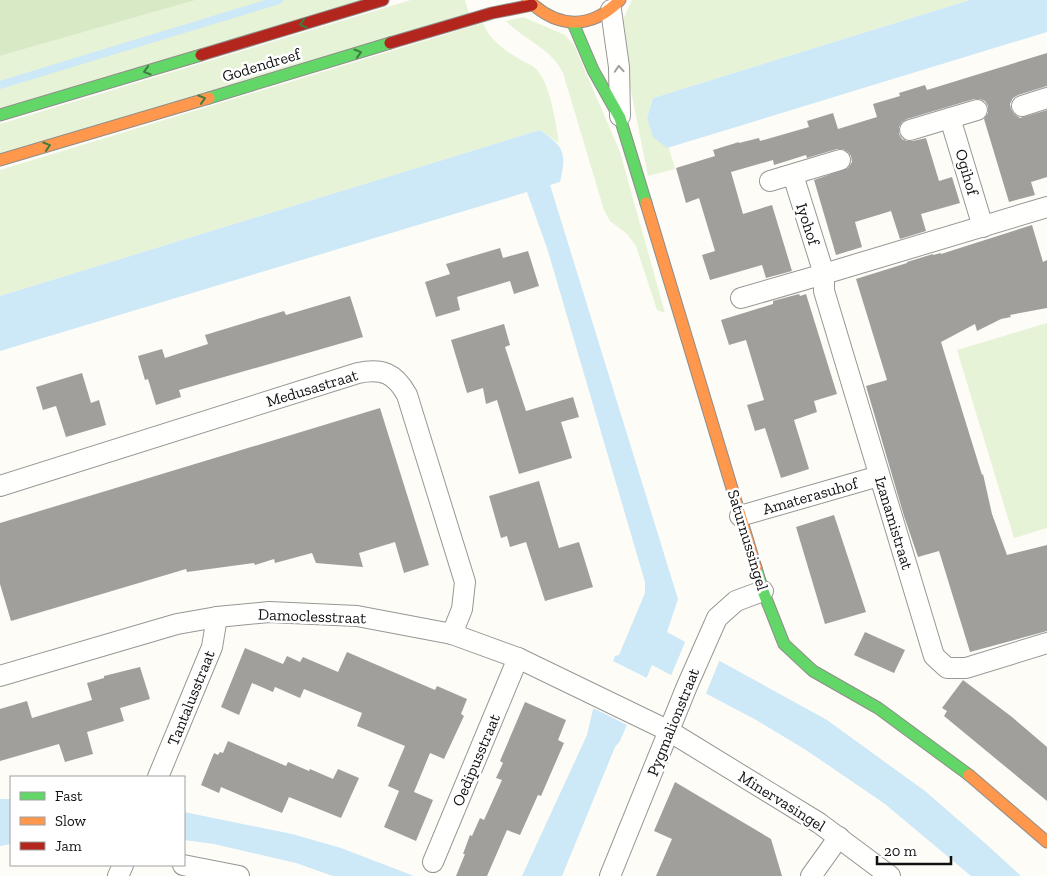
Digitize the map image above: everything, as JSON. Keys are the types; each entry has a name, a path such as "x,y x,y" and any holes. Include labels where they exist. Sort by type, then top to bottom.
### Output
{"main road":[{"name":"Godendreef","path":"0,115 383,0"},
{"name":"Godendreef","path":"0,160 530,2"},
{"path":"530,2 540,12 550,18 572,23 593,20 615,5"},
{"name":"Saturnussingel","path":"572,23 593,70 620,118 763,591 784,644 813,671 878,708 959,767 1045,838"}],"street":[{"name":"Saturnussingel","path":"615,5 620,118"},
{"path":"1022,106 1047,98"},
{"path":"910,130 977,110"},
{"name":"Ogihof","path":"950,118 983,227"},
{"path":"770,181 840,160"},
{"name":"Iyohof","path":"792,175 824,274"},
{"path":"741,298 1047,207"},
{"name":"Izanamistraat","path":"824,274 824,291 934,656 947,668 966,668 1047,643"},
{"name":"Medusastraat","path":"0,486 358,373 370,370 382,371 393,376 407,395 465,582 462,608 452,634"},
{"name":"Amaterasuhof","path":"740,516 879,476"},
{"name":"Pygmalionstraat","path":"610,876 687,686 717,618 736,601 763,591"},
{"name":"Damoclesstraat","path":"0,676 178,624 217,617 269,612 357,616 452,634 518,658 669,731"},
{"name":"Tantalusstraat","path":"158,776 212,646 217,617"},
{"name":"Oedipusstraat","path":"433,862 518,658"},
{"name":"Minervasingel","path":"669,731 819,823 890,876"},
{"path":"811,876 839,838"},
{"path":"185,865 239,876"}],"green space":[{"path":"0,0 196,0 0,56"},
{"path":"196,0 363,0 0,110 0,56"},
{"path":"411,0 465,0 469,14 0,155 0,124"},
{"path":"632,0 970,0 653,98 647,118 650,127 669,148 675,169 648,176 621,41 622,22"},
{"path":"523,17 565,35 574,45 620,152 665,313 657,310 636,246 627,234 610,221 604,210 563,73 552,57 506,21"},
{"path":"483,23 499,45 533,67 540,74 552,103 559,143 540,130 0,296 0,170"},
{"path":"1047,323 1047,528 1014,538 957,350"}],"water":[{"path":"970,0 1047,0 1047,32 667,148 653,137 647,118 653,98"},
{"path":"540,130 554,141 562,151 563,164 560,182 550,185 678,599 667,632 827,720 925,791 1021,876 971,876 885,804 806,750 758,721 652,665 620,741 615,747 562,876 522,876 587,735 593,709 615,656 619,655 645,593 645,582 548,251 527,192 0,351 0,296"},
{"path":"0,799 10,799 10,844 0,846"},
{"path":"185,812 292,834 341,848 414,876 333,876 296,863 214,844 185,840"}],"pier":[{"path":"686,640 720,659 705,696 670,678"},
{"path":"611,660 649,679 629,726 591,707"}],"building":[{"path":"1047,53 1047,86 1018,95 1013,98 1010,104 1014,114 1020,118 1047,110 1047,177 1031,182 1035,195 1009,202 984,119 988,113 988,106 985,101 974,99 907,119 899,127 899,134 902,139 913,141 926,138 939,181 952,177 960,203 921,214 926,231 900,239 891,211 855,222 862,247 836,255 814,180 848,168 852,162 851,156 843,149 837,149 807,158 806,155 774,165 773,160 731,172 743,214 772,205 792,271 766,278 762,265 710,280 702,255 715,251 699,198 686,203 676,168 715,156 713,150 759,138 760,141 809,127 807,121 833,113 838,129 877,117 873,104 900,96 899,93 925,85 927,90"},
{"path":"1032,225 1043,262 1047,260 1047,308 1010,315 1011,317 1001,319 977,331 975,324 941,342 983,474 992,514 1007,555 1047,545 1047,631 970,652 939,551 918,557 904,516 866,386 887,380 856,279"},
{"path":"500,248 503,258 528,251 539,286 514,294 510,281 457,297 460,310 436,317 425,282 450,274 446,264"},
{"path":"799,294 800,296 806,294 837,394 814,401 817,412 794,420 809,469 781,478 765,428 755,431 747,405 764,400 746,340 729,345 721,320 773,304 773,301"},
{"path":"350,296 363,337 179,390 181,397 156,405 148,379 145,380 138,356 162,349 165,358 208,344 205,335 284,311 286,315"},
{"path":"504,324 510,345 505,347 526,411 573,397 579,417 561,422 572,458 519,474 497,400 486,404 483,388 467,393 451,340"},
{"path":"82,373 91,403 99,400 106,425 66,437 56,406 43,410 36,387"},
{"path":"380,408 429,565 404,573 395,542 359,553 363,567 316,563 312,553 275,563 274,559 255,565 254,563 187,572 186,569 11,621 0,584 0,523"},
{"path":"539,481 559,548 579,542 593,587 545,601 526,542 510,547 507,536 501,538 489,496"},
{"path":"834,515 866,612 825,624 796,527"},
{"path":"865,632 905,650 894,673 854,655"},
{"path":"245,648 283,664 287,656 300,662 303,657 338,672 347,652 435,690 437,686 467,699 461,714 464,716 444,759 430,753 414,792 433,800 416,841 384,827 399,791 388,786 405,746 357,726 362,713 304,689 300,698 275,687 273,692 252,683 239,715 221,707"},
{"path":"140,667 150,699 120,708 124,721 87,732 93,754 65,762 59,744 0,761 0,709 27,701 32,718 92,700 87,683 104,678 104,676"},
{"path":"963,680 1012,717 1047,747 1047,801 944,716 947,711 942,708"},
{"path":"525,702 566,720 558,740 564,743 541,796 538,795 520,835 507,830 487,876 456,876 470,835 472,836 480,818 484,820 502,780 496,778 503,763 500,761"},
{"path":"228,741 286,766 288,762 333,779 338,769 359,778 341,818 289,797 282,813 221,787 219,793 201,785 214,753 218,755 220,752 223,753"},
{"path":"675,782 771,839 782,876 656,876 672,839 654,831"}],"waterway":[{"path":"0,85 279,0"}],"traffic: fast":[{"path":"573,23 593,70 620,118 646,203"},
{"path":"209,98 390,43"},
{"path":"0,115 201,55"},
{"path":"756,568 784,644 813,671 878,708 969,775"}],"traffic: slow":[{"path":"528,0 539,10 551,16 563,21 574,22 598,17 620,0"},
{"path":"0,160 209,98"},
{"path":"646,203 756,568"},
{"path":"969,775 1047,842"}],"traffic: jam":[{"path":"201,55 383,0"},
{"path":"390,43 492,13 532,5"}]}
